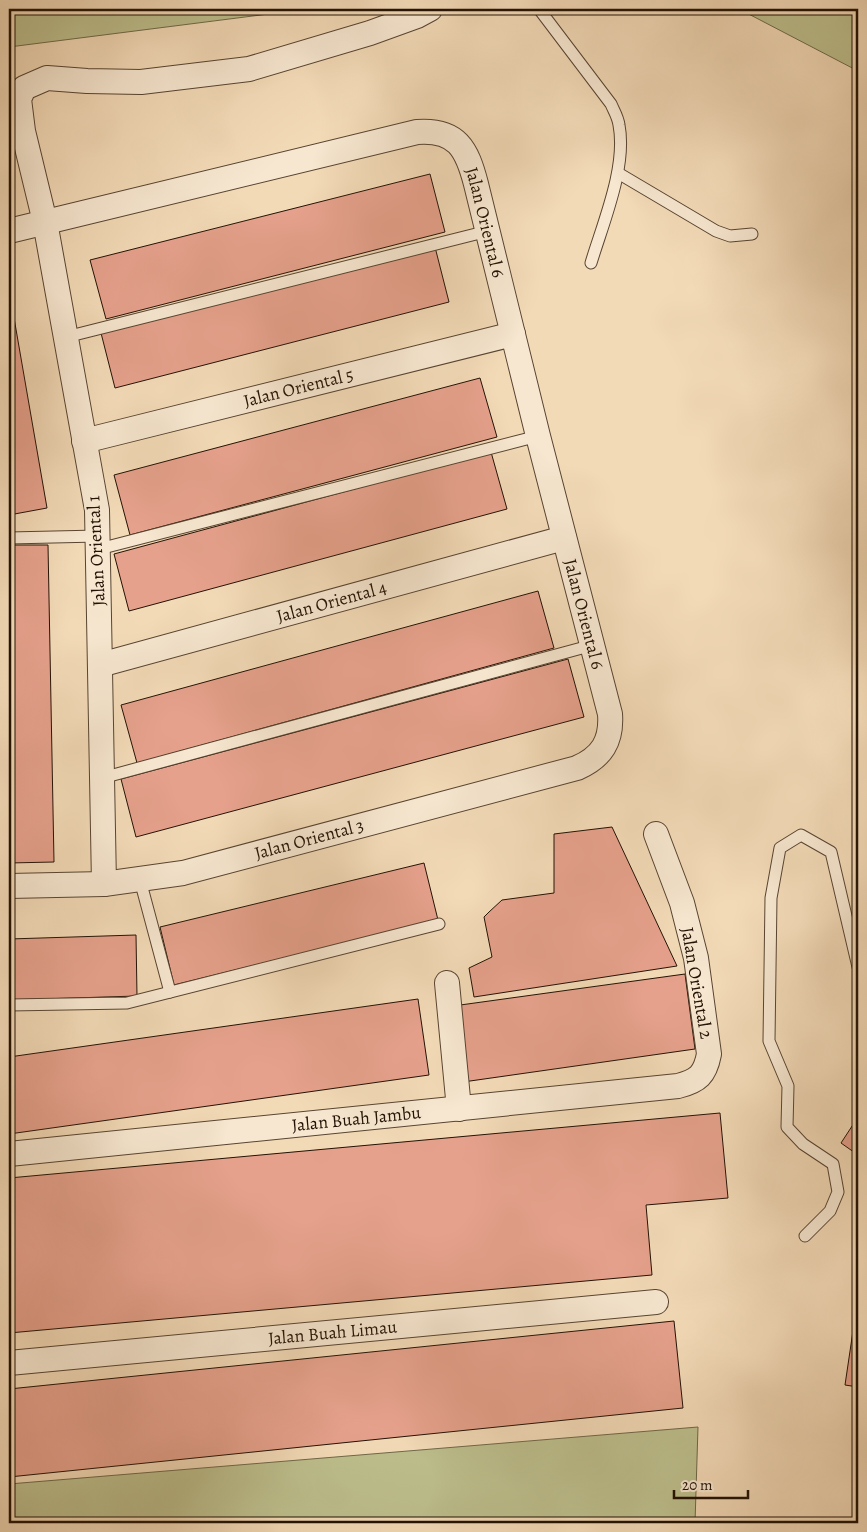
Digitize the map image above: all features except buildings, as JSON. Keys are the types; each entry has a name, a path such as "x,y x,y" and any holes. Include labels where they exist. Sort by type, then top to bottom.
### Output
{"street":[{"name":"Jalan Oriental 1","path":"104,884 96,510 45,222 23,131 19,99 24,88 47,78 141,82 249,69 370,33 418,16 430,9"},
{"name":"Jalan Oriental 6","path":"9,231 408,134 431,131 444,134 455,140 464,150 470,162 610,714 611,728 600,753"},
{"name":"Jalan Oriental 5","path":"84,441 513,334"},
{"name":"Jalan Oriental 4","path":"100,665 564,538"},
{"name":"Jalan Oriental 3","path":"9,886 104,884 183,872 577,768 590,762 600,753"},
{"name":"Jalan Oriental 2","path":"656,834 682,904 696,958 708,1054 707,1064 701,1076"},
{"path":"447,982 459,1109"},
{"name":"Jalan Buah Jambu","path":"9,1154 678,1086 690,1083 701,1076"},
{"name":"Jalan Buah Limau","path":"9,1363 656,1302"}],"lane":[{"path":"539,9 611,104 617,116 620,136 618,173 591,263"},
{"path":"618,173 716,231 730,236 752,234"},
{"path":"66,337 488,231"},
{"path":"9,538 98,542 538,436"},
{"path":"102,778 593,646"},
{"path":"805,1236 830,1211 838,1192 833,1164 803,1144 787,1127 788,1086 769,1041 771,898 780,848 801,834 831,852 858,966"},
{"path":"140,880 170,992"},
{"path":"9,1005 127,1003 440,924"}],"green space":[{"path":"9,9 308,9 9,47"},
{"path":"739,9 858,9 858,71"},
{"path":"698,1427 695,1523 9,1523 9,1484"}]}
